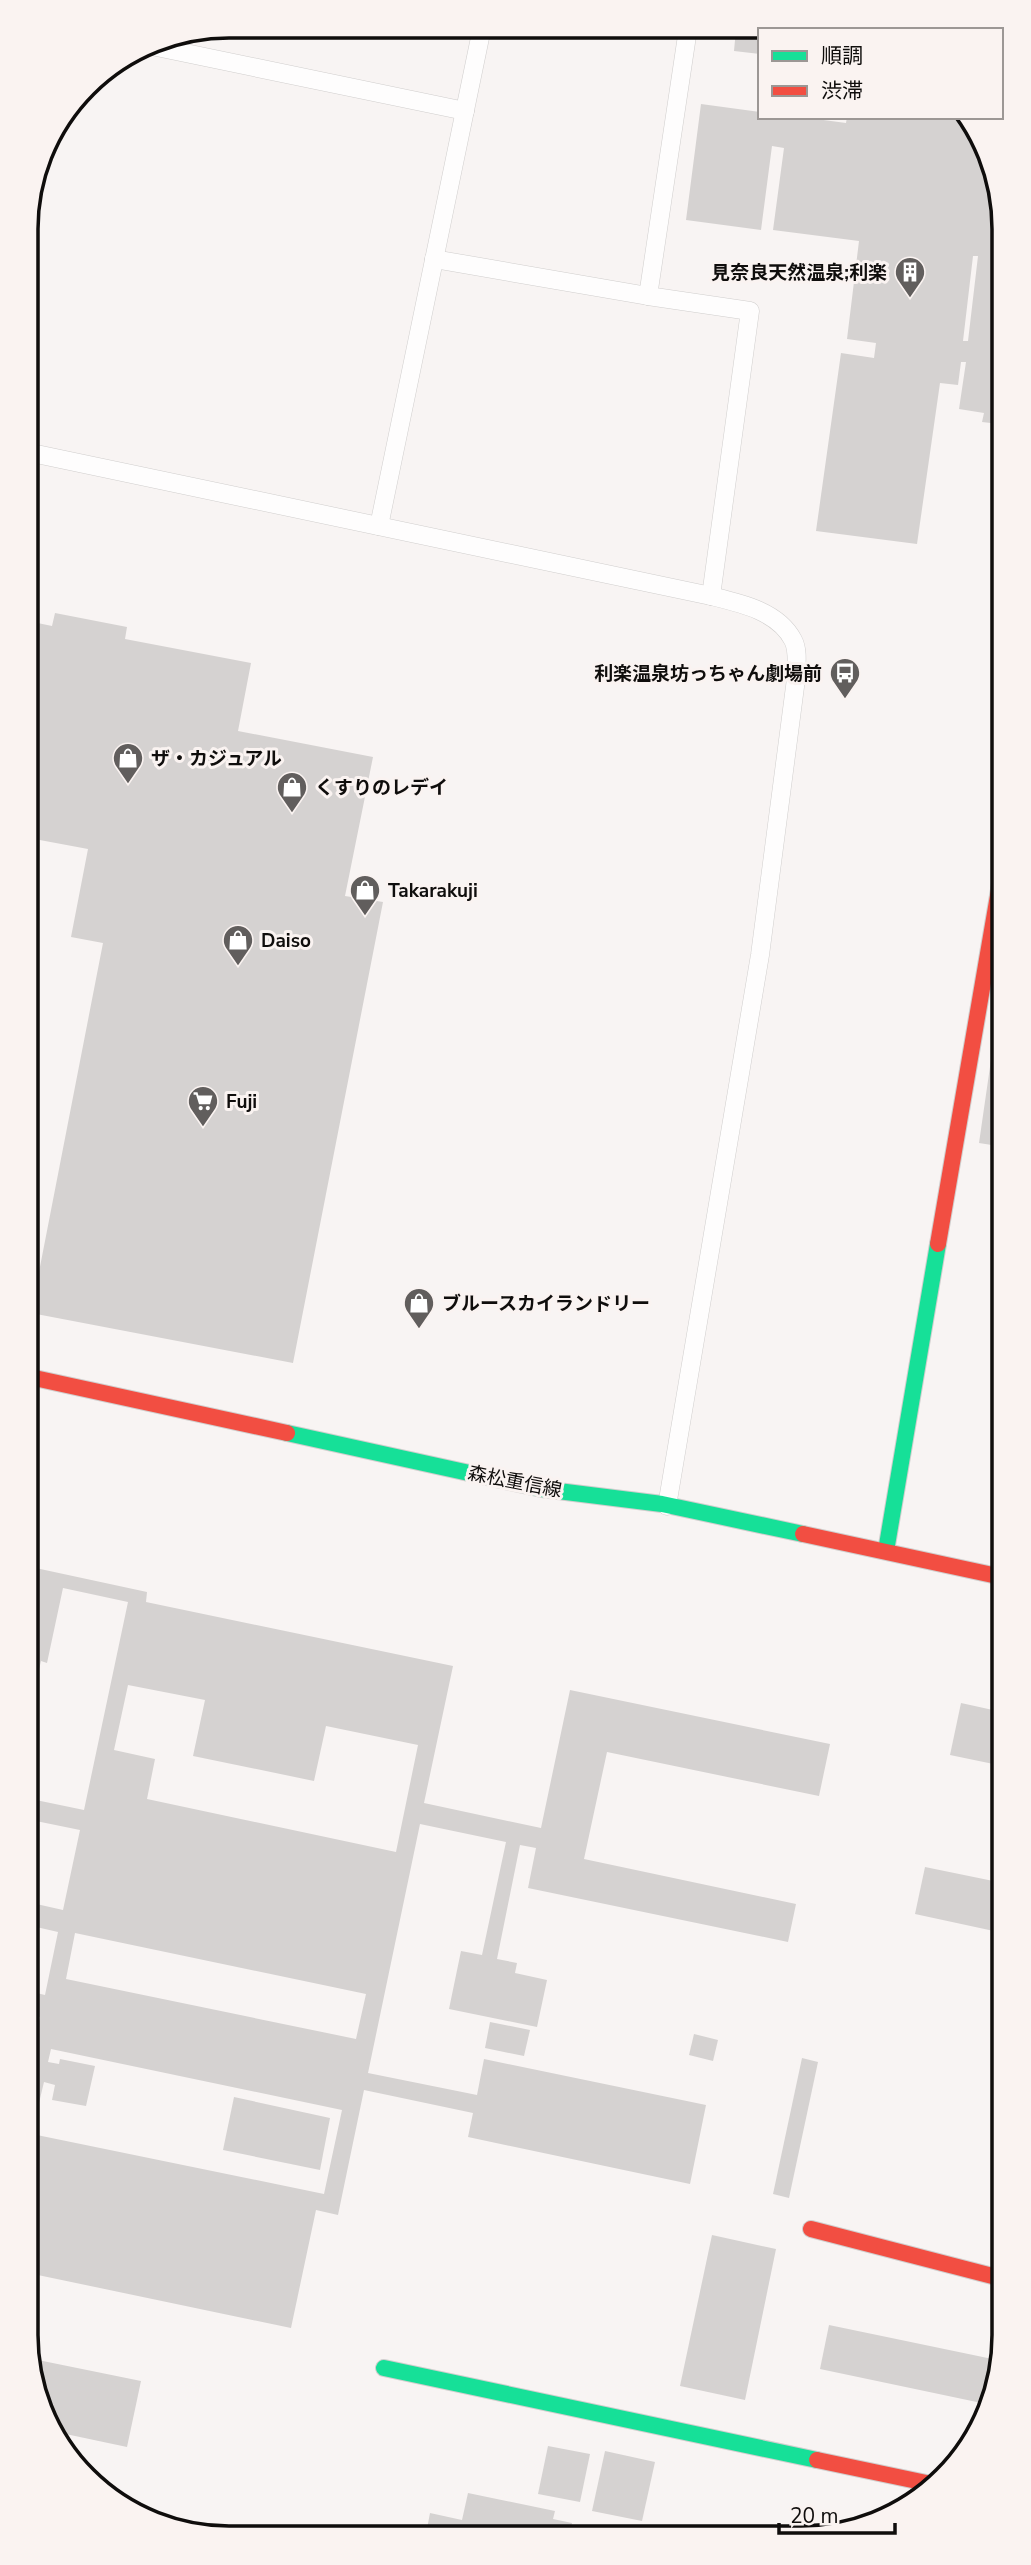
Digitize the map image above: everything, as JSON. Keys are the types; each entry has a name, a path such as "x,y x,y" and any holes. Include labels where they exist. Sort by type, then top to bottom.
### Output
{"street":[{"path":"886,1550 992,931"},
{"name":"森松重信線","path":"38,1379 542,1489 667,1506 886,1550 992,1575"},
{"path":"811,2229 992,2276"},
{"path":"384,2368 924,2482"}],"lane":[{"path":"649,296 687,38"},
{"path":"379,526 480,39"},
{"path":"169,49 465,111"},
{"path":"434,259 750,311 712,596"},
{"path":"39,454 712,596 763,612 784,628 793,639 796,650 796,679 760,955 667,1506"}],"building":[{"path":"735,38 758,38 758,54 734,51"},
{"name":"見奈良天然温泉;利楽","path":"701,104 758,112 758,119 816,119 846,123 847,119 957,119 978,156 991,204 992,423 982,422 984,413 959,409 966,362 961,362 958,385 940,383 917,544 816,531 841,353 874,358 876,343 847,339 859,241 773,230 784,148 772,146 761,230 686,220","holes":["973,256 978,256 968,341 963,341"]},
{"name":"Fuji","path":"55,613 127,627 125,639 251,663 238,731 373,757 345,896 383,902 293,1363 38,1314 39,1274 103,943 71,937 88,849 39,840 39,623 52,626"},
{"path":"992,1053 992,1145 979,1143"},
{"path":"38,1569 147,1592 146,1602 453,1666 424,1803 541,1828 570,1690 830,1744 819,1796 607,1752 584,1859 796,1904 788,1942 528,1888 536,1848 520,1845 497,1959 517,1963 515,1973 547,1980 537,2027 449,2009 461,1951 482,1955 506,1842 420,1824 368,2073 477,2095 484,2059 706,2105 690,2184 468,2137 473,2113 364,2090 338,2215 316,2210 291,2328 38,2275 38,2135 324,2194 342,2110 51,2049 48,2062 59,2064 60,2059 95,2066 86,2106 52,2100 55,2085 44,2082 38,2107 38,1993 45,1995 58,1932 38,1927 38,1904 63,1910 80,1830 38,1821 38,1801 84,1810 128,1602 63,1588 47,1663 41,1661 38,1673","holes":["128,1685 205,1700 193,1756 314,1781 326,1726 418,1745 396,1852 147,1799 155,1759 114,1750","75,1933 366,1994 356,2039 66,1979"]},
{"path":"961,1703 992,1710 992,1764 950,1755"},
{"path":"925,1867 992,1881 992,1931 915,1914"},
{"path":"490,2022 530,2030 524,2056 485,2048"},
{"path":"694,2034 718,2040 713,2061 689,2055"},
{"path":"802,2058 818,2062 789,2198 773,2194"},
{"path":"234,2097 330,2118 320,2170 223,2150"},
{"path":"712,2235 776,2249 745,2400 680,2386"},
{"path":"829,2325 991,2359 980,2403 820,2369"},
{"path":"40,2360 141,2381 127,2447 66,2434 53,2409"},
{"path":"548,2446 590,2454 580,2502 538,2494"},
{"path":"605,2451 655,2462 642,2521 592,2511"},
{"path":"468,2493 555,2511 553,2519 572,2523 571,2526 428,2526 430,2513 462,2520"}],"traffic: fast":[{"path":"886,1551 938,1244"},
{"path":"287,1433 542,1489 662,1504 803,1534"},
{"path":"384,2368 817,2460"}],"traffic: jam":[{"path":"938,1244 992,930"},
{"path":"38,1379 287,1433"},
{"path":"803,1534 992,1575"},
{"path":"811,2229 992,2276"},
{"path":"817,2460 924,2482"}],"place":[{"name":"見奈良天然温泉;利楽","path":"910,299"},
{"name":"利楽温泉坊っちゃん劇場前","path":"845,700"},
{"name":"ザ・カジュアル","path":"128,785"},
{"name":"くすりのレデイ","path":"292,814"},
{"name":"Takarakuji","path":"365,917"},
{"name":"Daiso","path":"238,967"},
{"name":"Fuji","path":"203,1128"},
{"name":"ブルースカイランドリー","path":"419,1330"}]}
